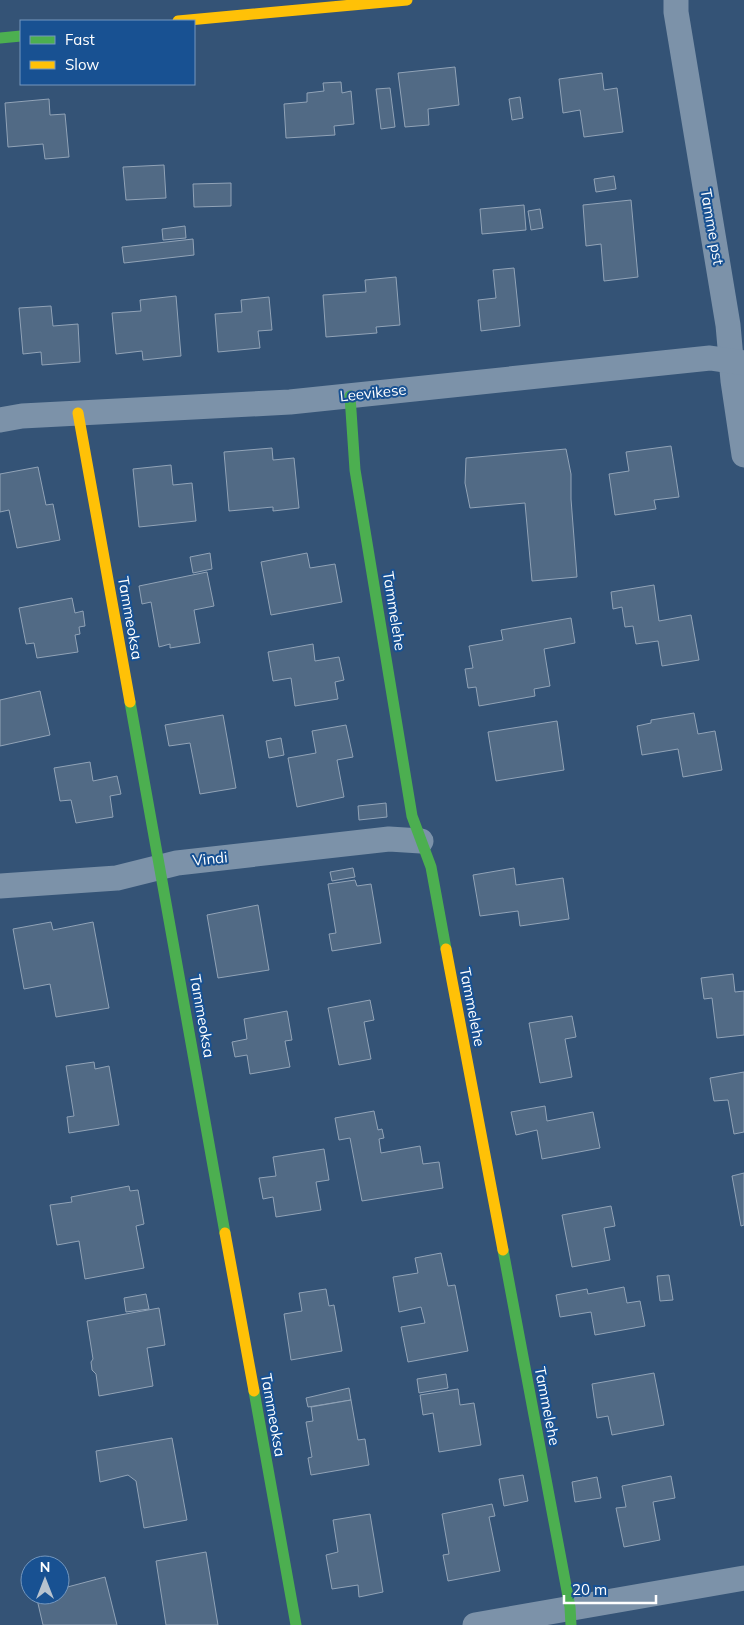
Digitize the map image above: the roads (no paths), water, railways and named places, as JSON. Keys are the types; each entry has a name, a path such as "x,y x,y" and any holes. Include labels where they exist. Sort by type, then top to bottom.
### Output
{"street":[{"path":"189,20 407,0"},
{"name":"Tamme pst","path":"676,0 676,12 728,325 738,362 744,455"},
{"path":"0,38 20,36"},
{"name":"Leevikese","path":"0,420 78,413 290,402 710,358 738,362"},
{"name":"Tammelehe","path":"350,396 355,470 412,816 431,867 570,1616"},
{"name":"Tammeoksa","path":"78,413 296,1625"},
{"name":"Vindi","path":"0,886 117,878 177,863 389,839 421,841"},
{"path":"475,1625 570,1616 744,1578"}]}
